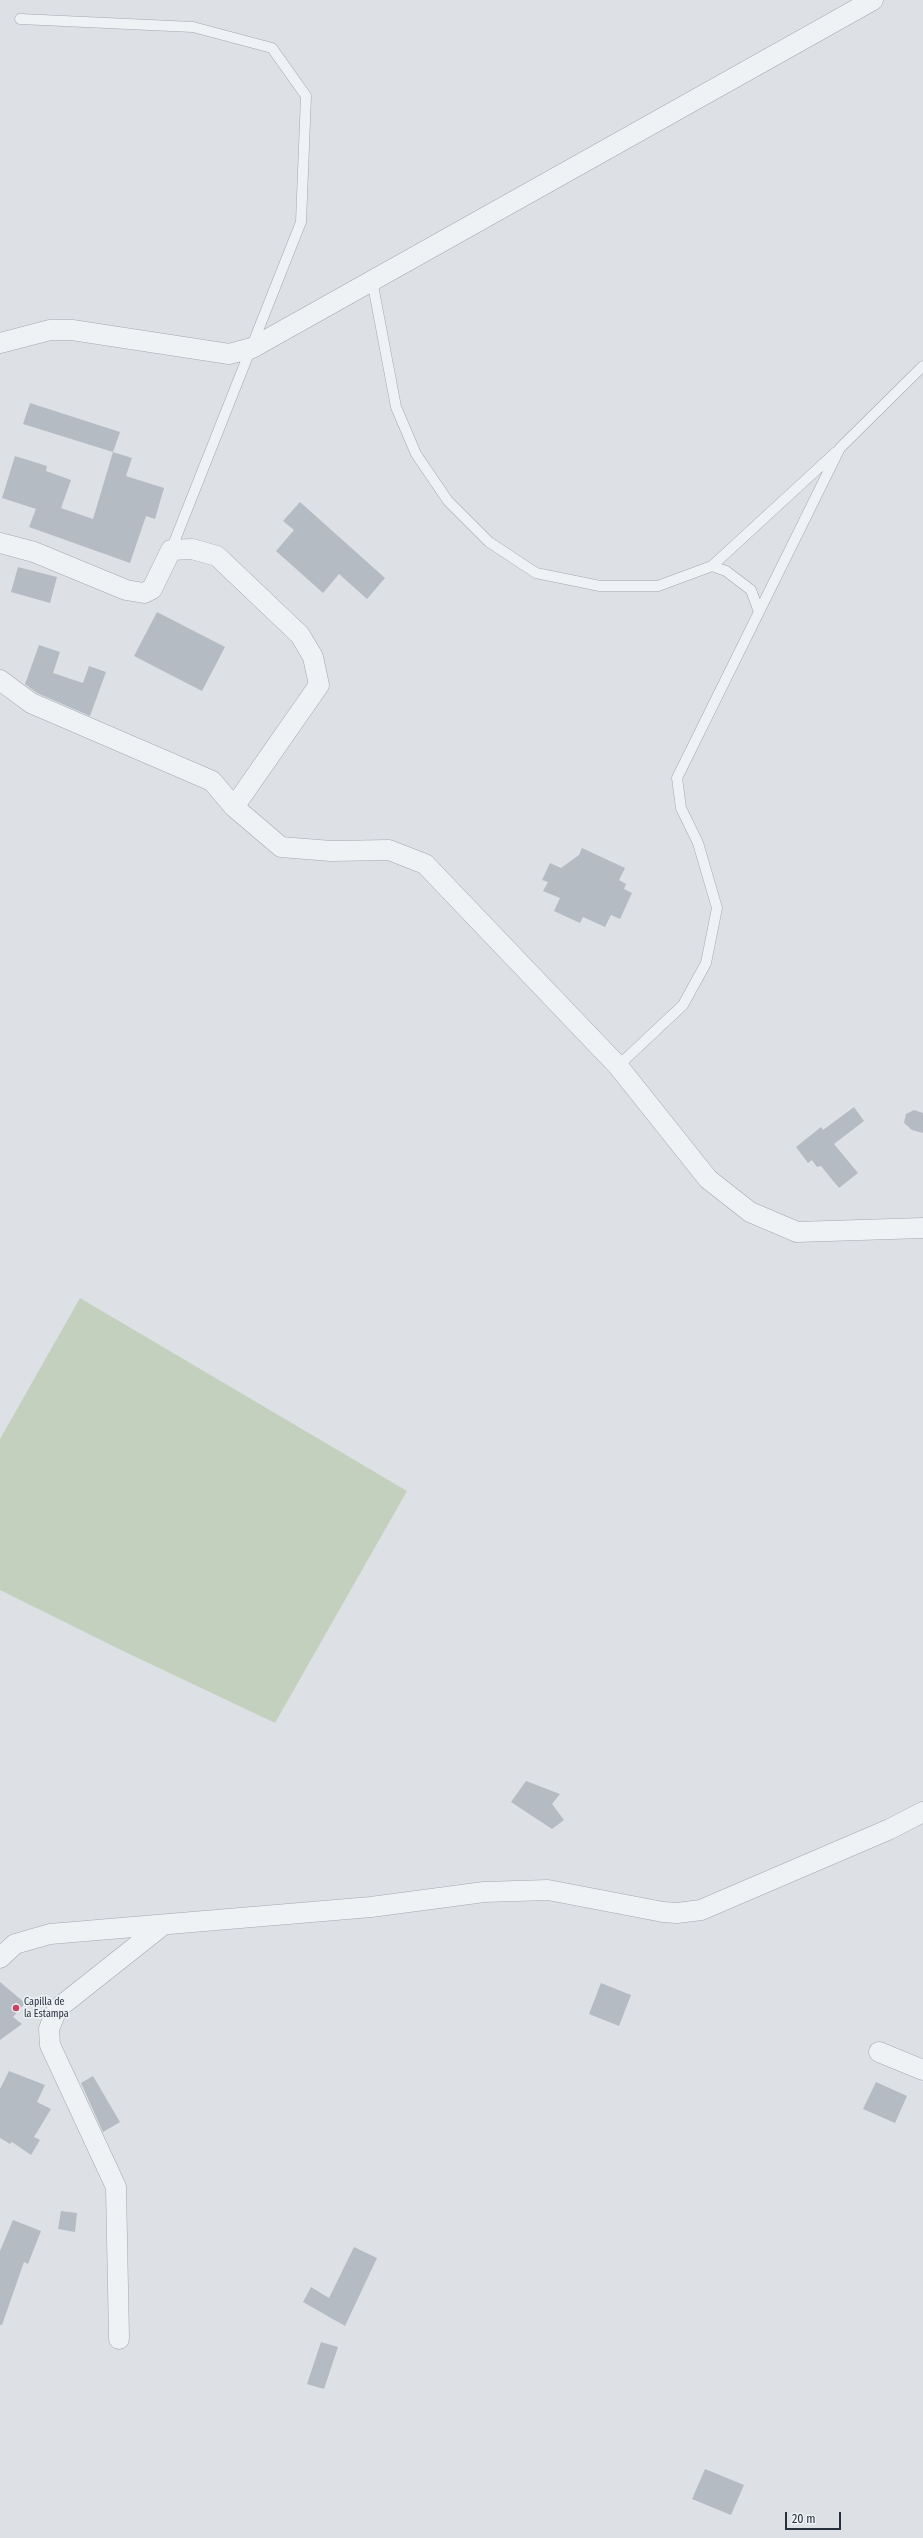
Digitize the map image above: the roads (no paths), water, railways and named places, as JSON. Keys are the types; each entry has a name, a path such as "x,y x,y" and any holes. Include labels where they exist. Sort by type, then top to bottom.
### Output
{"street":[{"path":"0,343 50,330 72,330 229,354 252,348 873,0"},
{"path":"0,543 34,552 126,590 144,593 152,589 171,550 192,549 217,556 300,635 313,657 319,685 234,807"},
{"path":"0,680 31,703 212,781 234,807 281,847 331,851 389,850 425,864 618,1066 708,1179 750,1212 797,1232 923,1228"},
{"path":"0,1958 15,1944 50,1934 371,1907 484,1892 548,1890 663,1912 702,1910 869,1839 923,1812"},
{"path":"119,2338 116,2187 50,2045 49,2029 57,2009 163,1925"},
{"path":"879,2052 923,2070"}],"lane":[{"path":"20,19 193,27 272,48 306,96 301,222 171,550"},
{"path":"372,280 396,407 414,447 448,501 489,542 536,573 600,586 658,586 712,566 840,448 923,366"},
{"path":"618,1066 683,1005 706,963 717,908 698,843 681,808 677,778 840,448"},
{"path":"712,566 726,571 751,590 759,612"}],"place":[{"name":"Capilla de la Estampa","path":"16,2008"}]}
